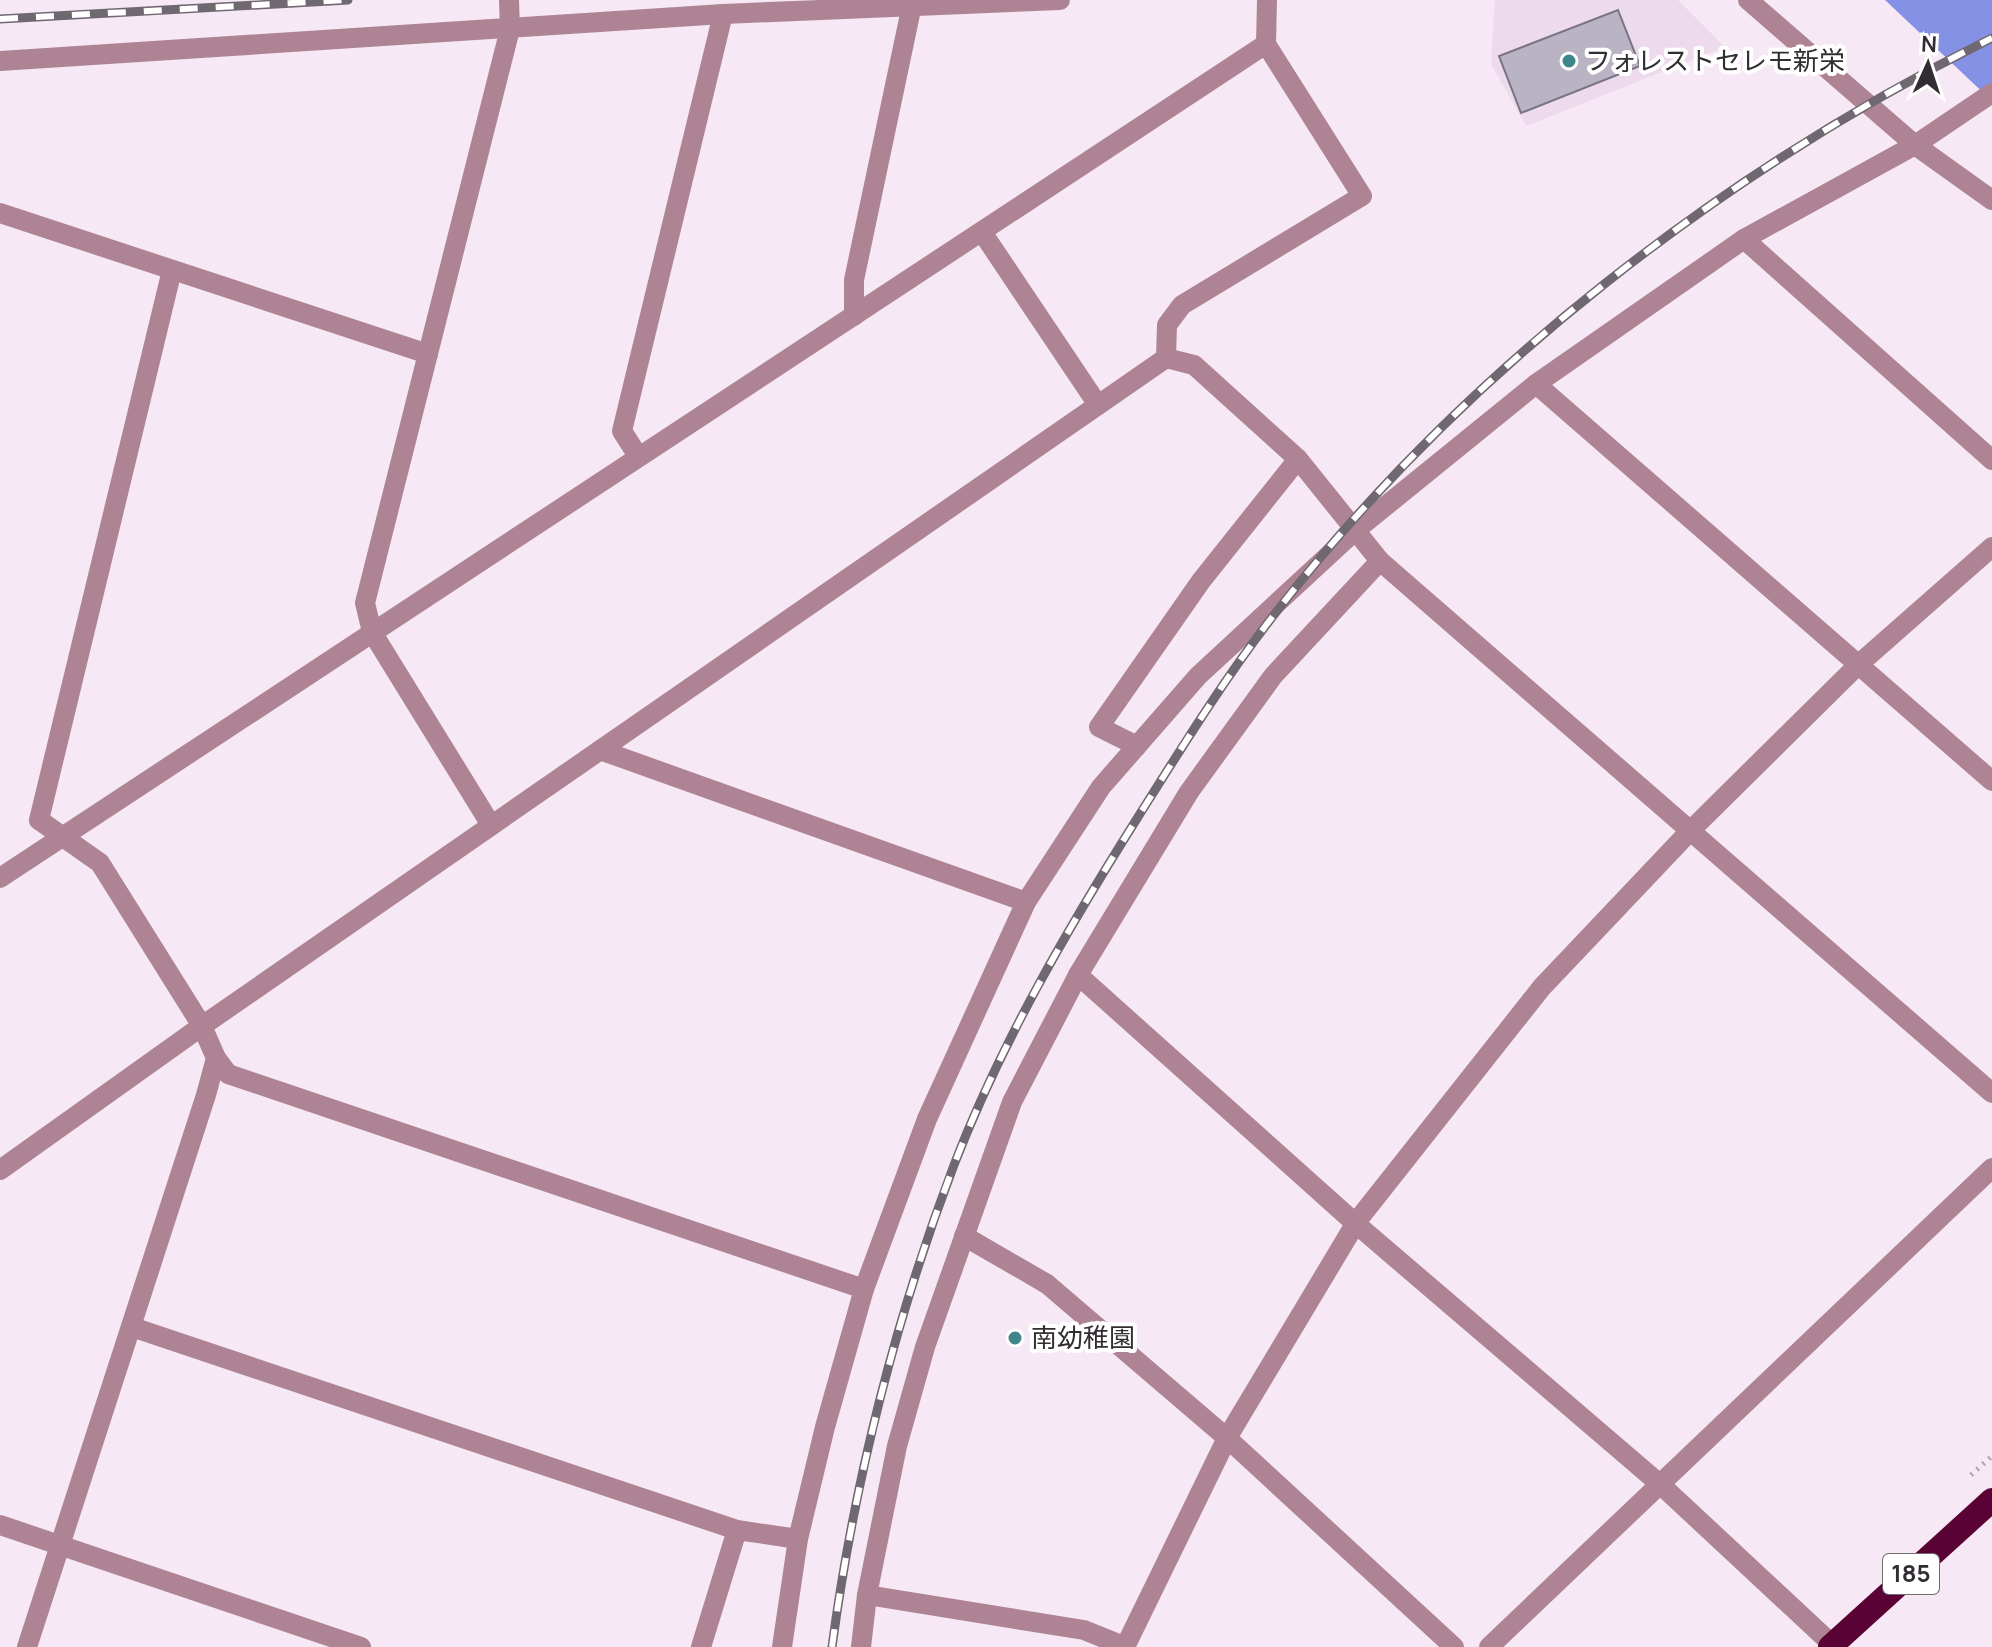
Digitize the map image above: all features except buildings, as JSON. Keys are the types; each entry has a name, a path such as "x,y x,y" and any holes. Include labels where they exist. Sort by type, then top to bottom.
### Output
{"highway":[{"name":"185","path":"1832,1646 1992,1500"}],"street":[{"path":"491,825 372,632 365,603 510,29 509,0"},
{"path":"0,61 913,3 1060,0"},
{"path":"1166,358 1167,325 1182,305 1362,196 1266,44 1267,0"},
{"path":"1748,0 1915,145 1992,200"},
{"path":"854,316 854,280 913,3"},
{"path":"638,456 622,431 723,14"},
{"path":"0,878 1266,44"},
{"path":"782,1647 798,1539 825,1427 864,1289 927,1119 1026,902 1101,787 1198,676 1356,530 1536,384 1744,239 1915,145 1986,97"},
{"path":"0,213 428,354"},
{"path":"982,232 1098,405"},
{"path":"1744,239 1992,460"},
{"path":"172,270 39,820 100,863 202,1026 216,1058 228,1074 864,1289"},
{"path":"0,1170 202,1026 1166,358 1194,365 1298,459 1380,561 1992,1093"},
{"path":"1536,384 1992,781"},
{"path":"1137,746 1099,727 1201,581 1298,459"},
{"path":"867,1595 1084,1630 1125,1647 1227,1438 1355,1223 1542,987 1690,831 1859,664 1992,547"},
{"path":"861,1647 867,1595 897,1446 925,1347 1012,1102 1078,975 1189,792 1264,689 1380,561"},
{"path":"600,750 1026,902"},
{"path":"1078,975 1355,1223 1661,1485 1832,1646"},
{"path":"27,1647 216,1058"},
{"path":"1489,1647 1992,1168"},
{"path":"964,1236 1047,1284 1227,1438 1454,1647"},
{"path":"132,1327 737,1530 798,1539"},
{"path":"0,1525 361,1647"},
{"path":"701,1647 737,1530"}],"shaded area":[{"path":"1495,0 1678,0 1725,47 1526,126 1491,64"}],"water":[{"path":"1885,0 1992,0 1992,101"}],"railway":[{"path":"0,19 348,0"},
{"path":"832,1647 852,1524 879,1403 913,1283 954,1165 1014,1031 1061,944 1240,661 1350,523 1429,439 1514,360 1603,285 1696,215 1793,150 1891,91 1992,38"}],"place":[{"name":"フォレストセレモ新栄","path":"1569,61"},
{"name":"南幼稚園","path":"1015,1338"}]}
